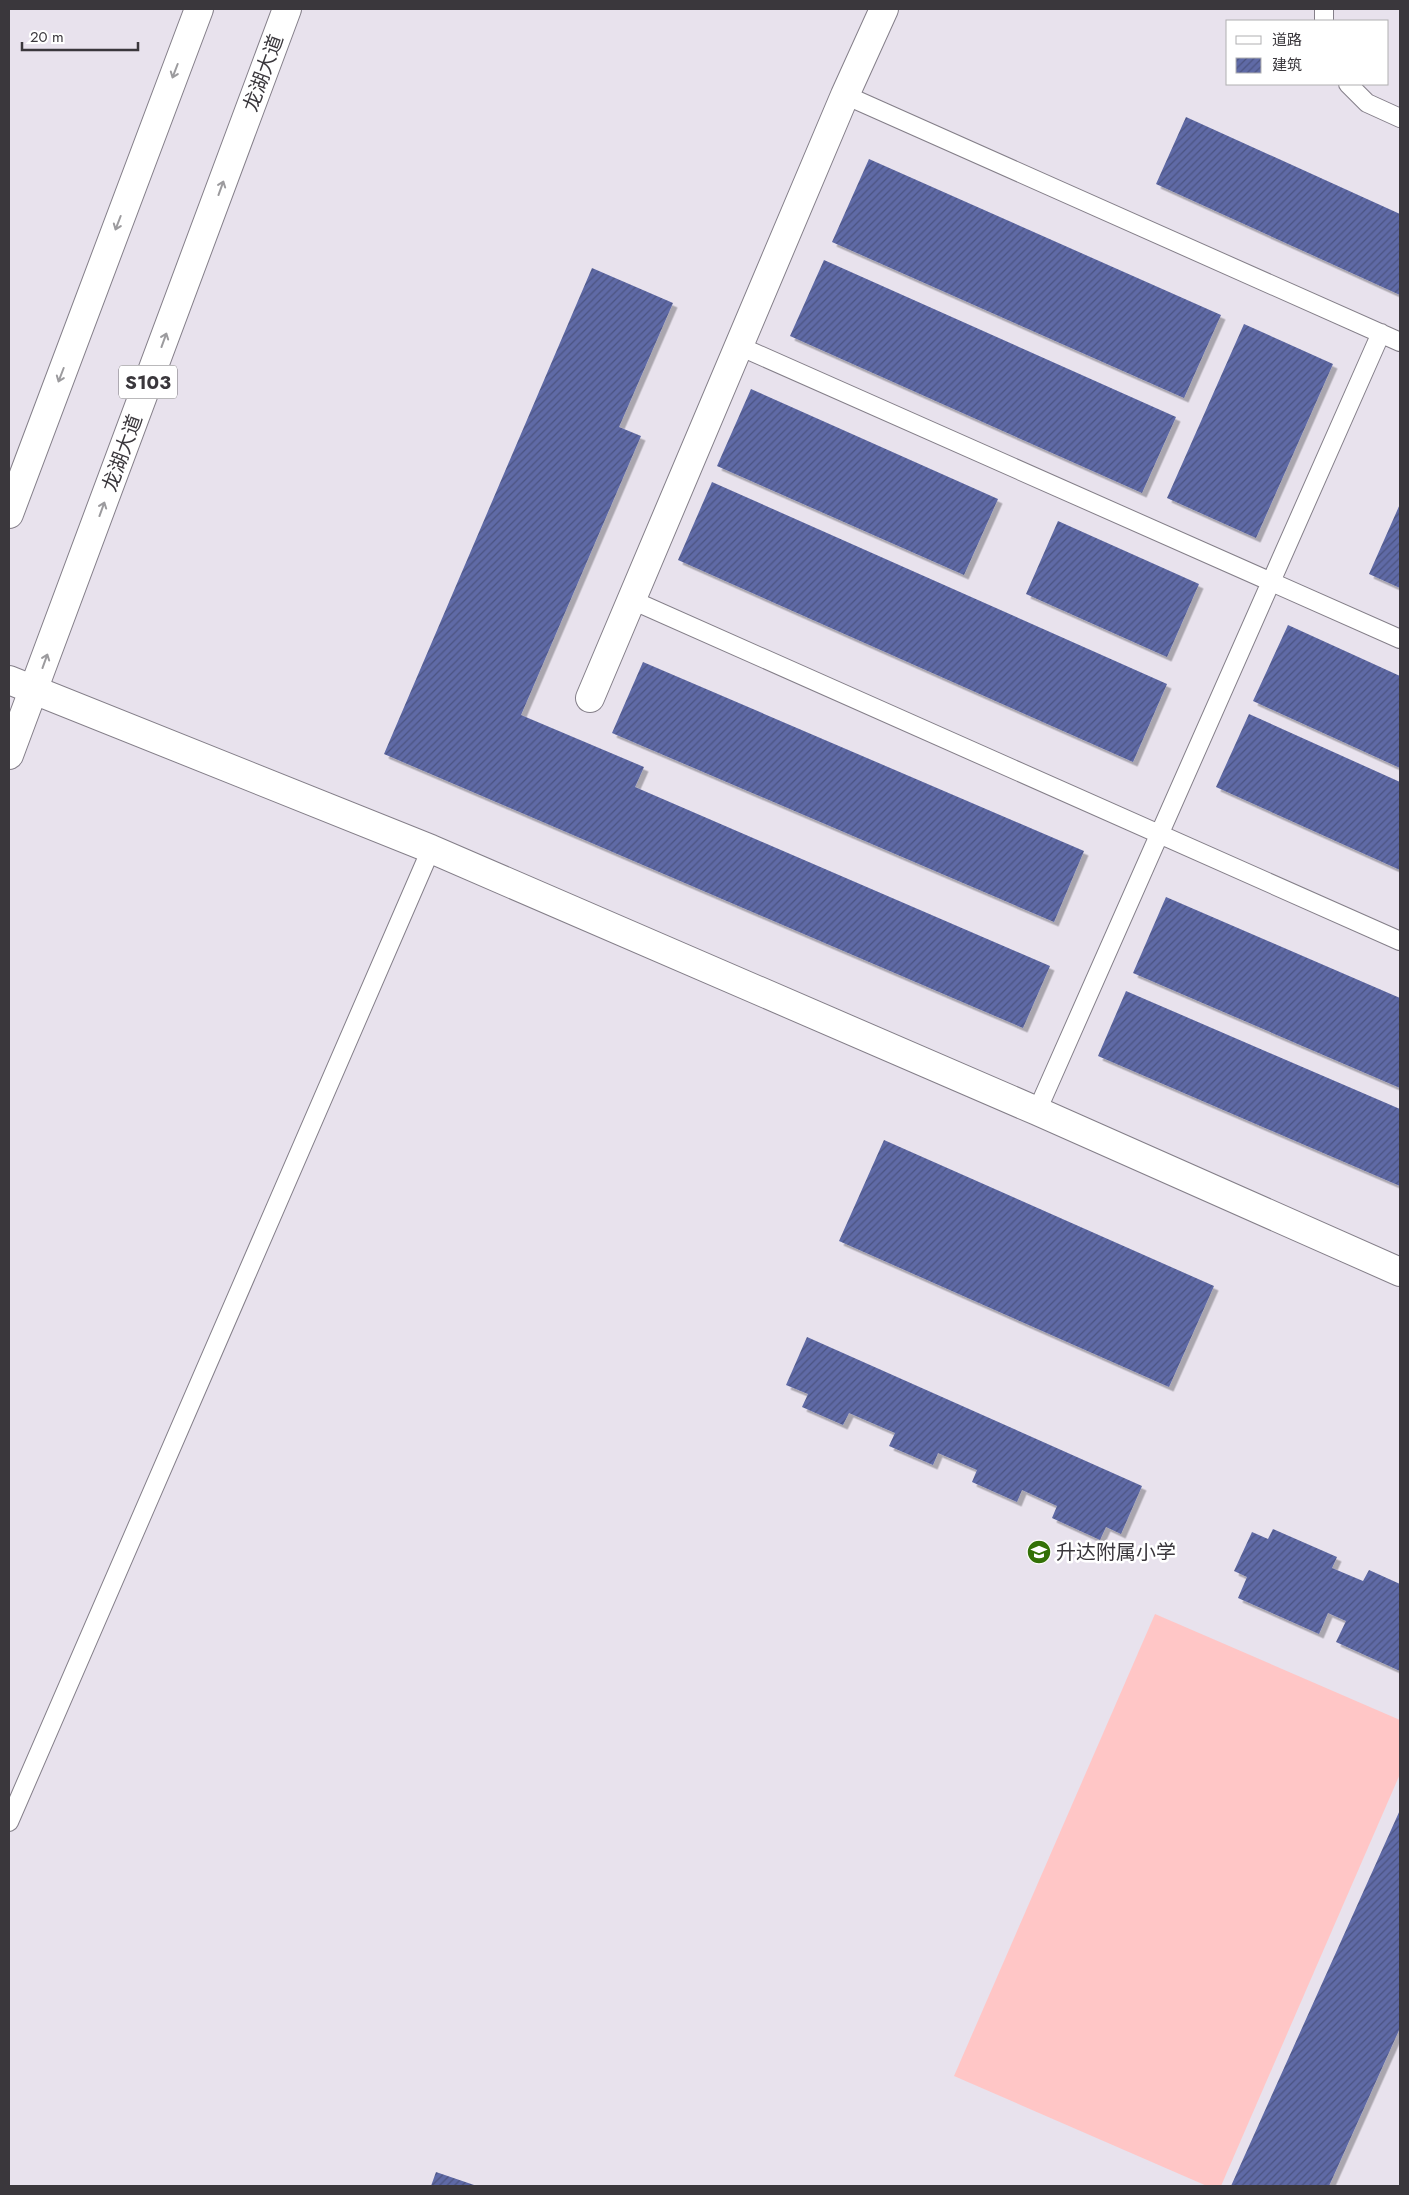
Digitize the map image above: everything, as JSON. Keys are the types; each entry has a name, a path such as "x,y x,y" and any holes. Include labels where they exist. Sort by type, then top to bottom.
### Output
{"main road":[{"path":"9,514 199,9"},
{"name":"龙湖大道","path":"9,756 287,9"},
{"path":"590,698 884,9"},
{"path":"9,680 431,849 1037,1111 1400,1272"}],"lane":[{"path":"1349,85 1368,103 1400,118"},
{"path":"846,95 1400,342"},
{"path":"1037,1111 1381,333"},
{"path":"739,346 1400,639"},
{"path":"632,600 1400,941"},
{"path":"9,1822 431,849"}],"shaded area":[{"path":"1155,1614 1400,1720 1400,1774 1221,2186 1207,2186 954,2076"}],"building":[{"path":"1186,117 1400,214 1400,295 1156,184"},
{"path":"869,159 1221,315 1184,398 832,242"},
{"path":"824,260 1176,417 1142,493 790,336"},
{"path":"592,268 673,303 619,427 641,436 521,715 644,767 635,787 1050,966 1023,1028 384,754"},
{"path":"1244,324 1333,364 1256,538 1167,498"},
{"path":"751,389 998,499 964,575 717,466"},
{"path":"712,482 1167,684 1133,762 678,560"},
{"path":"1400,504 1400,588 1369,574"},
{"path":"1058,521 1199,584 1167,657 1026,594"},
{"path":"1288,625 1400,676 1400,768 1253,701"},
{"path":"643,662 1084,851 1054,922 612,733"},
{"path":"1249,714 1400,782 1400,870 1216,787"},
{"path":"1166,897 1400,998 1400,1088 1133,973"},
{"path":"1126,991 1400,1109 1400,1186 1098,1056"},
{"path":"884,1140 1214,1286 1169,1387 839,1241"},
{"path":"807,1337 1142,1486 1121,1534 1106,1527 1100,1540 1052,1518 1057,1506 1022,1490 1017,1502 972,1482 977,1470 938,1453 933,1465 889,1446 895,1433 849,1413 843,1425 802,1407 808,1394 786,1385"},
{"path":"1273,1529 1337,1557 1332,1568 1363,1581 1369,1570 1400,1584 1400,1671 1336,1642 1346,1621 1328,1613 1319,1634 1238,1598 1247,1577 1234,1571 1252,1532 1268,1539"},
{"path":"1400,1810 1400,2028 1329,2186 1231,2186"},
{"path":"436,2172 477,2186 431,2186"}],"place":[{"name":"升达附属小学","path":"1039,1552"}]}
